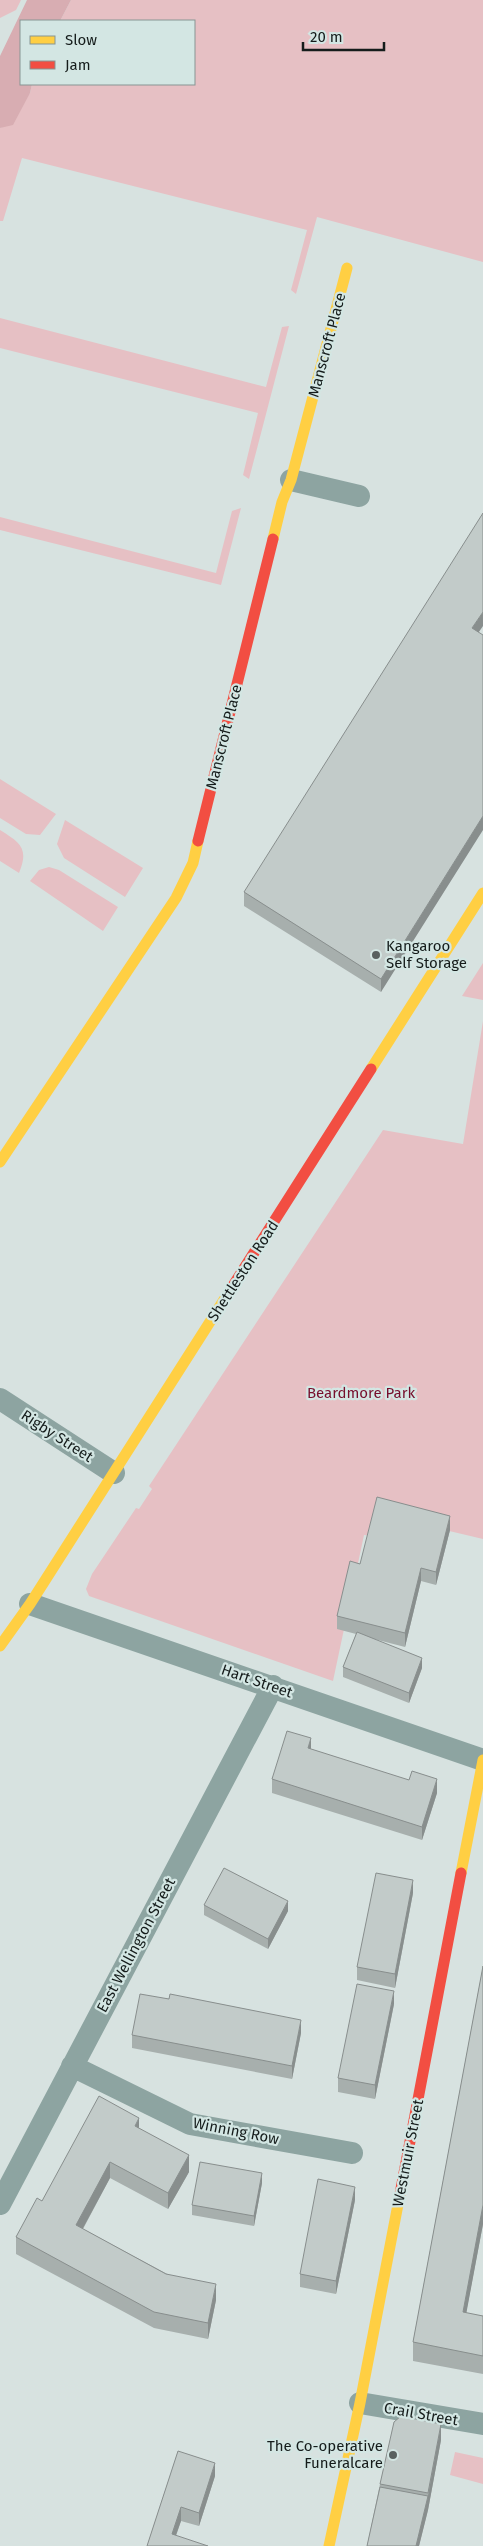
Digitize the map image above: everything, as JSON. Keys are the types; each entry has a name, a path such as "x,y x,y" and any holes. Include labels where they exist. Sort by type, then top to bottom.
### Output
{"street":[{"name":"Manscroft Place","path":"0,1162 186,881 193,863 282,502 291,480 347,268"},
{"path":"291,480 359,496"},
{"name":"Shettleston Road","path":"0,1646 30,1604 483,893"},
{"name":"Rigby Street","path":"0,1399 114,1473"},
{"name":"Hart Street","path":"30,1604 483,1760"},
{"name":"East Wellington Street","path":"0,2204 272,1686"},
{"name":"Westmuir Street","path":"328,2546 360,2403 477,1821 483,1760"},
{"name":"Winning Row","path":"72,2066 190,2124 352,2152"},
{"name":"Crail Street","path":"360,2403 483,2424"}],"green space":[{"path":"0,0 21,0 16,10 0,18"},
{"path":"71,0 483,0 483,262 317,217 296,294 291,290 307,230 22,158 3,221 0,221 0,128 4,126 30,93 32,85 195,85 195,20 61,20"},
{"path":"0,318 266,387 282,327 289,326 249,479 243,475 258,413 0,348"},
{"path":"241,508 221,585 0,530 0,517 216,573 232,511"},
{"path":"0,779 56,814 40,835 26,834 0,818"},
{"path":"65,820 143,868 125,897 64,858 57,844"},
{"path":"0,830 21,847 23,858 19,873 0,861"},
{"path":"49,867 59,870 118,907 103,931 30,881 39,870"},
{"path":"483,963 483,1000 462,996"},
{"name":"Beardmore Park","path":"483,1021 483,1539 386,1516 372,1536 364,1535 333,1681 89,1596 86,1589 92,1574 136,1508 139,1509 152,1489 149,1486 383,1130 463,1144"},
{"path":"455,2452 483,2458 483,2484 450,2475"}],"shaded area":[{"path":"27,0 71,0 61,20 20,20 20,85 32,85 30,93 13,125 0,128 0,56"}],"building":[{"path":"483,513 483,612 472,628 483,635 483,816 381,979 244,892"},
{"path":"377,1497 450,1516 436,1572 421,1568 405,1633 337,1616 350,1561 360,1564"},
{"path":"357,1632 422,1658 409,1693 343,1667"},
{"path":"287,1731 311,1738 308,1748 409,1780 412,1771 437,1779 422,1827 272,1779"},
{"path":"224,1868 288,1901 268,1939 204,1905"},
{"path":"376,1873 413,1880 395,1974 357,1967"},
{"path":"483,1966 483,2205 463,2312 483,2316 483,2356 413,2342"},
{"path":"357,1984 394,1991 375,2085 338,2078"},
{"path":"140,1994 169,1999 170,1994 301,2020 292,2066 132,2035"},
{"path":"99,2096 139,2118 135,2126 189,2155 168,2193 110,2162 76,2225 166,2274 216,2284 208,2323 154,2312 16,2237 37,2198 42,2201"},
{"path":"200,2162 262,2173 254,2216 192,2205"},
{"path":"318,2179 355,2187 336,2281 300,2274"},
{"path":"401,2416 441,2424 428,2493 380,2484 394,2422"},
{"path":"178,2451 215,2463 199,2513 181,2507 172,2534 208,2546 147,2546"},
{"path":"380,2487 428,2496 416,2546 367,2546"}],"traffic: slow":[{"path":"273,539 282,502 291,480 347,268"},
{"path":"0,1162 176,898 193,863 198,841"},
{"path":"371,1069 483,893"},
{"path":"0,1646 30,1604 229,1292"},
{"path":"461,1873 483,1760"},
{"path":"329,2546 360,2403 400,2194"}],"traffic: jam":[{"path":"198,841 273,539"},
{"path":"229,1292 371,1069"},
{"path":"400,2194 461,1873"}],"place":[{"name":"Kangaroo Self Storage","path":"376,955"},
{"name":"The Co-operative Funeralcare","path":"393,2455"}]}
